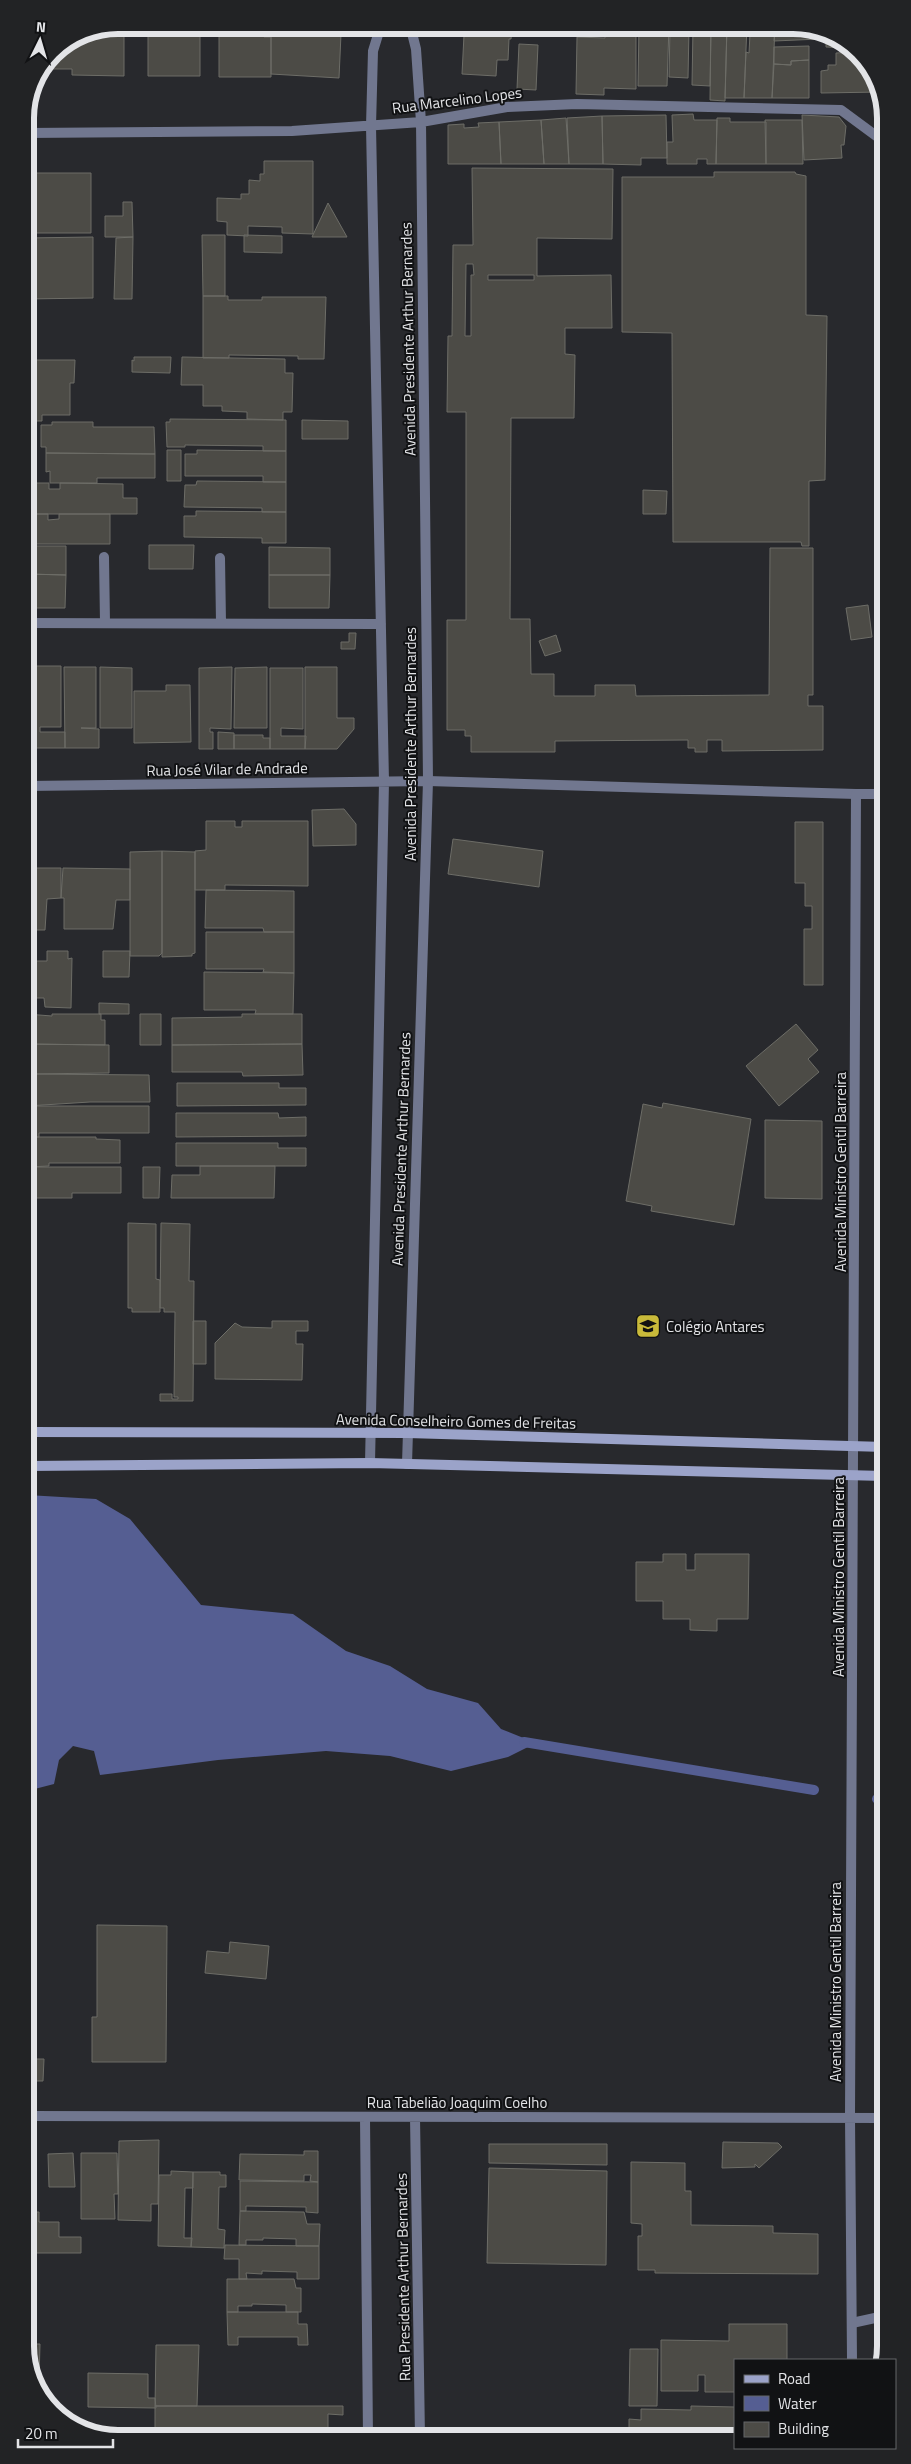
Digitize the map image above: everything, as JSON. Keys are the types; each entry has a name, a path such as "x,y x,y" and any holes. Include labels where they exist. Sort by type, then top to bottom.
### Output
{"street":[{"name":"Avenida Presidente Arthur Bernardes","path":"370,1463 384,782 371,126 374,51 379,34"},
{"name":"Avenida Presidente Arthur Bernardes","path":"407,1464 406,1433 428,781 420,122 416,49 412,34"},
{"name":"Rua Marcelino Lopes","path":"34,133 292,131 420,122 507,107 577,104 841,110 877,136"},
{"path":"104,558 105,623"},
{"path":"220,558 220,623"},
{"path":"34,623 381,624"},
{"name":"Rua José Vilar de Andrade","path":"34,786 428,781 856,794"},
{"path":"856,794 877,794"},
{"name":"Avenida Ministro Gentil Barreira","path":"852,2359 850,2117 856,794"},
{"name":"Avenida Conselheiro Gomes de Freitas","path":"34,1432 406,1433 877,1446"},
{"path":"34,1466 370,1463 877,1476"},
{"name":"Rua Tabelião Joaquim Coelho","path":"34,2116 877,2118"},
{"name":"Rua Presidente Arthur Bernardes","path":"415,2116 420,2430"},
{"path":"365,2117 368,2430"},
{"path":"852,2323 877,2318"}],"water":[{"path":"34,1495 96,1499 130,1519 201,1605 293,1614 346,1651 390,1666 427,1689 478,1703 501,1729 536,1743 508,1757 451,1771 390,1756 326,1751 218,1760 100,1775 94,1751 73,1746 59,1760 54,1784 34,1789"}],"building":[{"path":"124,34 124,76 72,75 72,69 53,69 53,65 65,65 65,53 86,40 102,35"},
{"path":"148,34 193,34 193,36 200,36 200,76 148,76"},
{"path":"219,34 264,34 264,37 271,37 271,77 219,77"},
{"path":"271,34 341,34 339,78 271,74"},
{"path":"488,34 511,34 511,39 509,39 508,60 497,60 496,76 462,74 464,35 488,36"},
{"path":"605,34 636,34 636,89 604,88 604,95 576,94 577,37 605,38"},
{"path":"639,34 669,34 667,86 638,86"},
{"path":"670,34 689,34 688,78 669,77"},
{"path":"693,34 711,34 710,86 692,85"},
{"path":"711,34 727,34 725,101 710,100"},
{"path":"727,34 747,34 744,98 725,98"},
{"path":"750,34 775,34 772,98 744,98 746,52 749,53"},
{"path":"774,34 798,34 820,38 820,39 774,41"},
{"path":"826,40 839,48 826,47"},
{"path":"519,44 538,45 536,90 517,89"},
{"path":"809,46 809,60 791,61 791,65 774,64 774,47"},
{"path":"836,53 846,53 856,62 869,81 873,92 821,93 821,71 828,70 828,65 836,65"},
{"path":"809,60 809,98 772,98 774,64 791,65 791,61"},
{"path":"693,114 694,120 717,120 716,164 707,164 707,159 697,159 697,164 667,164 667,142 673,142 672,115"},
{"path":"666,115 667,158 641,158 641,165 603,164 602,116"},
{"path":"802,115 839,117 846,126 844,145 841,145 842,158 804,160"},
{"path":"602,116 603,164 569,164 567,118"},
{"path":"566,118 569,164 544,164 541,120"},
{"path":"717,118 730,118 730,122 766,122 766,164 716,164"},
{"path":"541,120 544,164 501,164 499,122"},
{"path":"765,120 802,120 803,164 766,164"},
{"path":"499,122 501,164 448,164 448,125 464,124 464,128 479,127 478,123"},
{"path":"264,161 313,161 313,234 282,233 282,227 248,226 248,236 227,235 227,222 217,221 217,198 241,199 241,194 249,194 249,180 260,181 260,174 264,174"},
{"path":"472,168 613,169 612,239 537,238 537,276 611,275 612,328 565,328 565,354 575,355 574,418 511,418 510,619 530,619 531,674 554,674 554,696 595,696 595,685 635,685 636,696 769,695 770,548 813,548 813,695 808,695 808,706 823,706 823,750 722,751 722,740 707,740 707,752 695,752 695,748 688,748 688,740 555,741 555,752 471,752 471,736 465,736 465,730 447,730 447,620 466,620 466,412 447,412 448,336 452,336 453,245 473,245","holes":["466,264 473,264 474,275 471,275 471,336 465,336","488,275 534,275 534,280 488,280"]},
{"path":"714,172 795,172 796,174 806,176 806,315 827,316 825,480 809,481 809,546 802,546 801,542 673,542 672,333 622,332 622,177 714,177"},
{"path":"34,173 91,173 91,233 34,233"},
{"path":"123,202 132,202 133,237 105,237 105,216 123,216"},
{"path":"328,203 347,237 312,237"},
{"path":"202,235 225,235 225,296 203,296"},
{"path":"244,235 282,236 282,253 244,252"},
{"path":"93,237 93,298 34,299 34,238"},
{"path":"133,237 132,299 114,299 116,238"},
{"path":"203,296 228,296 228,300 262,300 262,297 326,297 324,359 298,359 298,356 229,355 229,358 203,358"},
{"path":"134,357 171,357 170,373 132,372 132,360 134,361"},
{"path":"182,357 285,359 285,373 293,373 292,412 283,412 283,420 247,419 247,412 222,411 222,406 203,406 203,385 181,385"},
{"path":"34,360 75,360 74,383 70,383 70,415 42,415 42,421 34,421"},
{"path":"170,419 286,420 286,451 263,451 263,446 185,445 185,447 167,447 166,422 170,422"},
{"path":"302,420 348,421 348,439 302,439"},
{"path":"52,422 93,422 93,427 154,427 155,454 46,453 46,447 41,447 41,425 52,425"},
{"path":"167,450 181,450 181,481 167,481"},
{"path":"197,450 286,451 286,482 263,482 263,476 185,476 185,454 197,454"},
{"path":"46,453 155,454 155,478 97,478 97,483 50,483 50,471 46,472"},
{"path":"197,481 286,482 286,512 262,512 262,508 184,507 185,485 196,485"},
{"path":"34,483 49,483 49,489 60,489 60,483 123,484 123,498 137,498 137,514 34,514"},
{"path":"643,490 667,491 666,514 643,514"},
{"path":"196,511 286,512 286,543 262,543 262,538 184,537 184,516 196,516"},
{"path":"34,514 48,514 48,520 59,519 59,514 110,514 110,544 34,544"},
{"path":"149,545 194,545 193,569 149,569"},
{"path":"34,546 66,546 66,575 34,574"},
{"path":"269,547 330,548 330,575 269,575"},
{"path":"34,574 66,575 65,608 34,608"},
{"path":"269,575 330,575 329,608 269,608"},
{"path":"868,605 872,637 851,640 846,608"},
{"path":"349,633 356,633 355,649 341,649 341,642 349,642"},
{"path":"556,635 561,651 545,656 539,641"},
{"path":"34,666 61,666 61,727 40,727 40,732 65,732 65,748 34,748"},
{"path":"64,667 96,667 96,728 81,728 99,729 99,748 65,748"},
{"path":"100,667 132,668 132,728 100,728"},
{"path":"232,667 231,729 210,728 210,732 213,732 213,749 199,749 199,668"},
{"path":"267,667 267,728 234,728 235,668"},
{"path":"305,667 337,667 337,718 354,718 354,729 337,749 305,749"},
{"path":"270,668 303,668 303,729 281,728 281,736 306,736 305,749 270,749"},
{"path":"166,685 190,685 191,742 134,743 134,691 166,691"},
{"path":"218,732 234,733 234,749 218,749"},
{"path":"234,735 263,735 263,738 270,738 270,749 234,749"},
{"path":"344,809 356,824 356,845 313,846 312,810"},
{"path":"206,821 235,821 235,827 242,827 242,821 308,821 308,886 225,885 225,890 195,890 195,851 206,850"},
{"path":"795,822 823,822 823,985 804,985 804,929 812,929 812,906 805,906 805,883 795,883"},
{"path":"453,839 543,851 539,887 448,874"},
{"path":"162,851 162,953 159,956 130,956 130,852"},
{"path":"162,851 195,852 195,953 192,956 162,957"},
{"path":"34,868 61,868 61,898 47,899 45,930 34,930"},
{"path":"63,868 130,869 130,900 116,900 113,929 64,929 64,898 61,898"},
{"path":"206,890 294,891 294,932 264,932 263,928 205,928"},
{"path":"206,932 294,932 294,973 263,972 264,969 206,969"},
{"path":"47,951 68,951 68,959 72,958 71,1008 45,1007 44,998 34,998 34,961 47,961"},
{"path":"103,951 130,951 129,977 103,977"},
{"path":"204,972 294,973 293,1014 255,1014 256,1010 204,1010"},
{"path":"99,1003 129,1004 129,1014 99,1014"},
{"path":"52,1014 101,1014 101,1020 105,1020 105,1045 34,1044 34,1015 52,1016"},
{"path":"140,1014 161,1014 161,1045 140,1045"},
{"path":"242,1014 302,1014 302,1044 172,1045 172,1018 242,1017"},
{"path":"796,1024 818,1050 808,1059 819,1072 779,1106 746,1066"},
{"path":"34,1044 109,1045 109,1073 34,1074"},
{"path":"302,1044 303,1075 243,1076 242,1072 172,1072 172,1045"},
{"path":"34,1074 149,1075 150,1102 90,1102 34,1106"},
{"path":"177,1083 279,1083 279,1088 306,1088 306,1105 177,1106"},
{"path":"663,1103 751,1119 734,1225 651,1211 652,1206 626,1201 643,1104 662,1108"},
{"path":"34,1106 149,1106 149,1133 39,1133 39,1137 34,1137"},
{"path":"176,1113 278,1113 279,1118 306,1117 306,1136 176,1137"},
{"path":"765,1120 822,1121 822,1199 765,1198"},
{"path":"34,1137 96,1137 96,1139 120,1140 120,1163 49,1163 49,1166 34,1167"},
{"path":"176,1143 278,1143 278,1148 306,1148 306,1166 176,1166"},
{"path":"200,1166 275,1166 274,1198 171,1198 172,1175 200,1175"},
{"path":"34,1167 121,1167 121,1193 72,1193 72,1198 34,1198"},
{"path":"143,1167 160,1167 159,1198 143,1198"},
{"path":"128,1223 156,1224 156,1279 160,1280 160,1312 132,1312 132,1308 128,1308"},
{"path":"161,1223 190,1224 189,1281 194,1281 193,1401 160,1401 160,1394 172,1394 172,1399 178,1399 178,1397 174,1397 175,1312 164,1312 164,1308 160,1308"},
{"path":"193,1321 206,1321 206,1364 193,1364"},
{"path":"272,1321 308,1321 308,1331 296,1331 296,1344 303,1344 302,1380 215,1379 215,1343 235,1323 242,1327 272,1328"},
{"path":"663,1554 686,1554 686,1570 695,1570 695,1554 749,1554 748,1619 717,1619 717,1631 690,1630 690,1619 663,1619 663,1601 636,1601 636,1562 663,1562"},
{"path":"97,1925 167,1926 166,2062 92,2062 92,2017 97,2017"},
{"path":"230,1942 269,1946 266,1979 205,1973 207,1951 229,1953"},
{"path":"34,2059 44,2059 43,2081 34,2081"},
{"path":"159,2140 158,2204 151,2204 151,2221 118,2220 119,2141"},
{"path":"723,2142 778,2143 782,2147 759,2168 755,2164 755,2167 722,2168"},
{"path":"489,2144 607,2144 607,2165 489,2163"},
{"path":"304,2151 318,2151 318,2182 310,2181 311,2175 304,2175 304,2181 239,2180 240,2154 304,2155"},
{"path":"73,2153 75,2187 49,2187 48,2154"},
{"path":"81,2153 117,2153 118,2194 114,2194 115,2219 81,2219"},
{"path":"631,2162 685,2163 685,2191 691,2191 691,2225 773,2226 773,2233 818,2234 818,2274 655,2273 655,2270 638,2270 638,2236 642,2236 642,2224 631,2223"},
{"path":"489,2168 607,2171 606,2265 487,2263"},
{"path":"171,2171 193,2172 193,2188 185,2188 184,2238 192,2238 191,2247 158,2246 159,2175 171,2175"},
{"path":"193,2172 220,2172 220,2175 226,2175 226,2187 219,2187 218,2229 225,2230 224,2248 191,2247"},
{"path":"240,2181 318,2182 318,2213 306,2212 306,2207 246,2206 246,2211 240,2211"},
{"path":"240,2211 304,2212 307,2224 320,2224 319,2246 296,2246 296,2239 263,2238 263,2240 246,2240 246,2245 239,2245"},
{"path":"34,2212 39,2212 39,2222 59,2222 59,2237 81,2237 81,2253 34,2253"},
{"path":"225,2245 319,2246 319,2279 297,2279 297,2272 262,2271 262,2274 246,2273 247,2279 239,2279 239,2259 224,2259"},
{"path":"227,2279 294,2279 296,2288 301,2288 301,2312 286,2312 286,2305 252,2304 252,2306 238,2306 238,2312 227,2312"},
{"path":"227,2312 298,2312 298,2324 307,2324 308,2345 298,2345 298,2337 238,2337 238,2345 228,2345"},
{"path":"729,2324 787,2324 787,2359 734,2359 734,2392 705,2392 705,2375 698,2375 698,2391 661,2391 661,2340 729,2341"},
{"path":"34,2344 40,2344 39,2375 34,2357"},
{"path":"156,2345 199,2345 197,2406 155,2406"},
{"path":"630,2349 658,2349 657,2406 629,2406"},
{"path":"88,2373 148,2374 148,2398 155,2398 156,2408 88,2407"},
{"path":"155,2406 343,2406 343,2415 328,2414 328,2430 155,2430"},
{"path":"691,2406 734,2407 734,2430 629,2430 629,2419 641,2420 641,2409 691,2410"}],"waterway":[{"path":"524,1742 814,1790"}],"place":[{"name":"Colégio Antares","path":"648,1326"}]}
